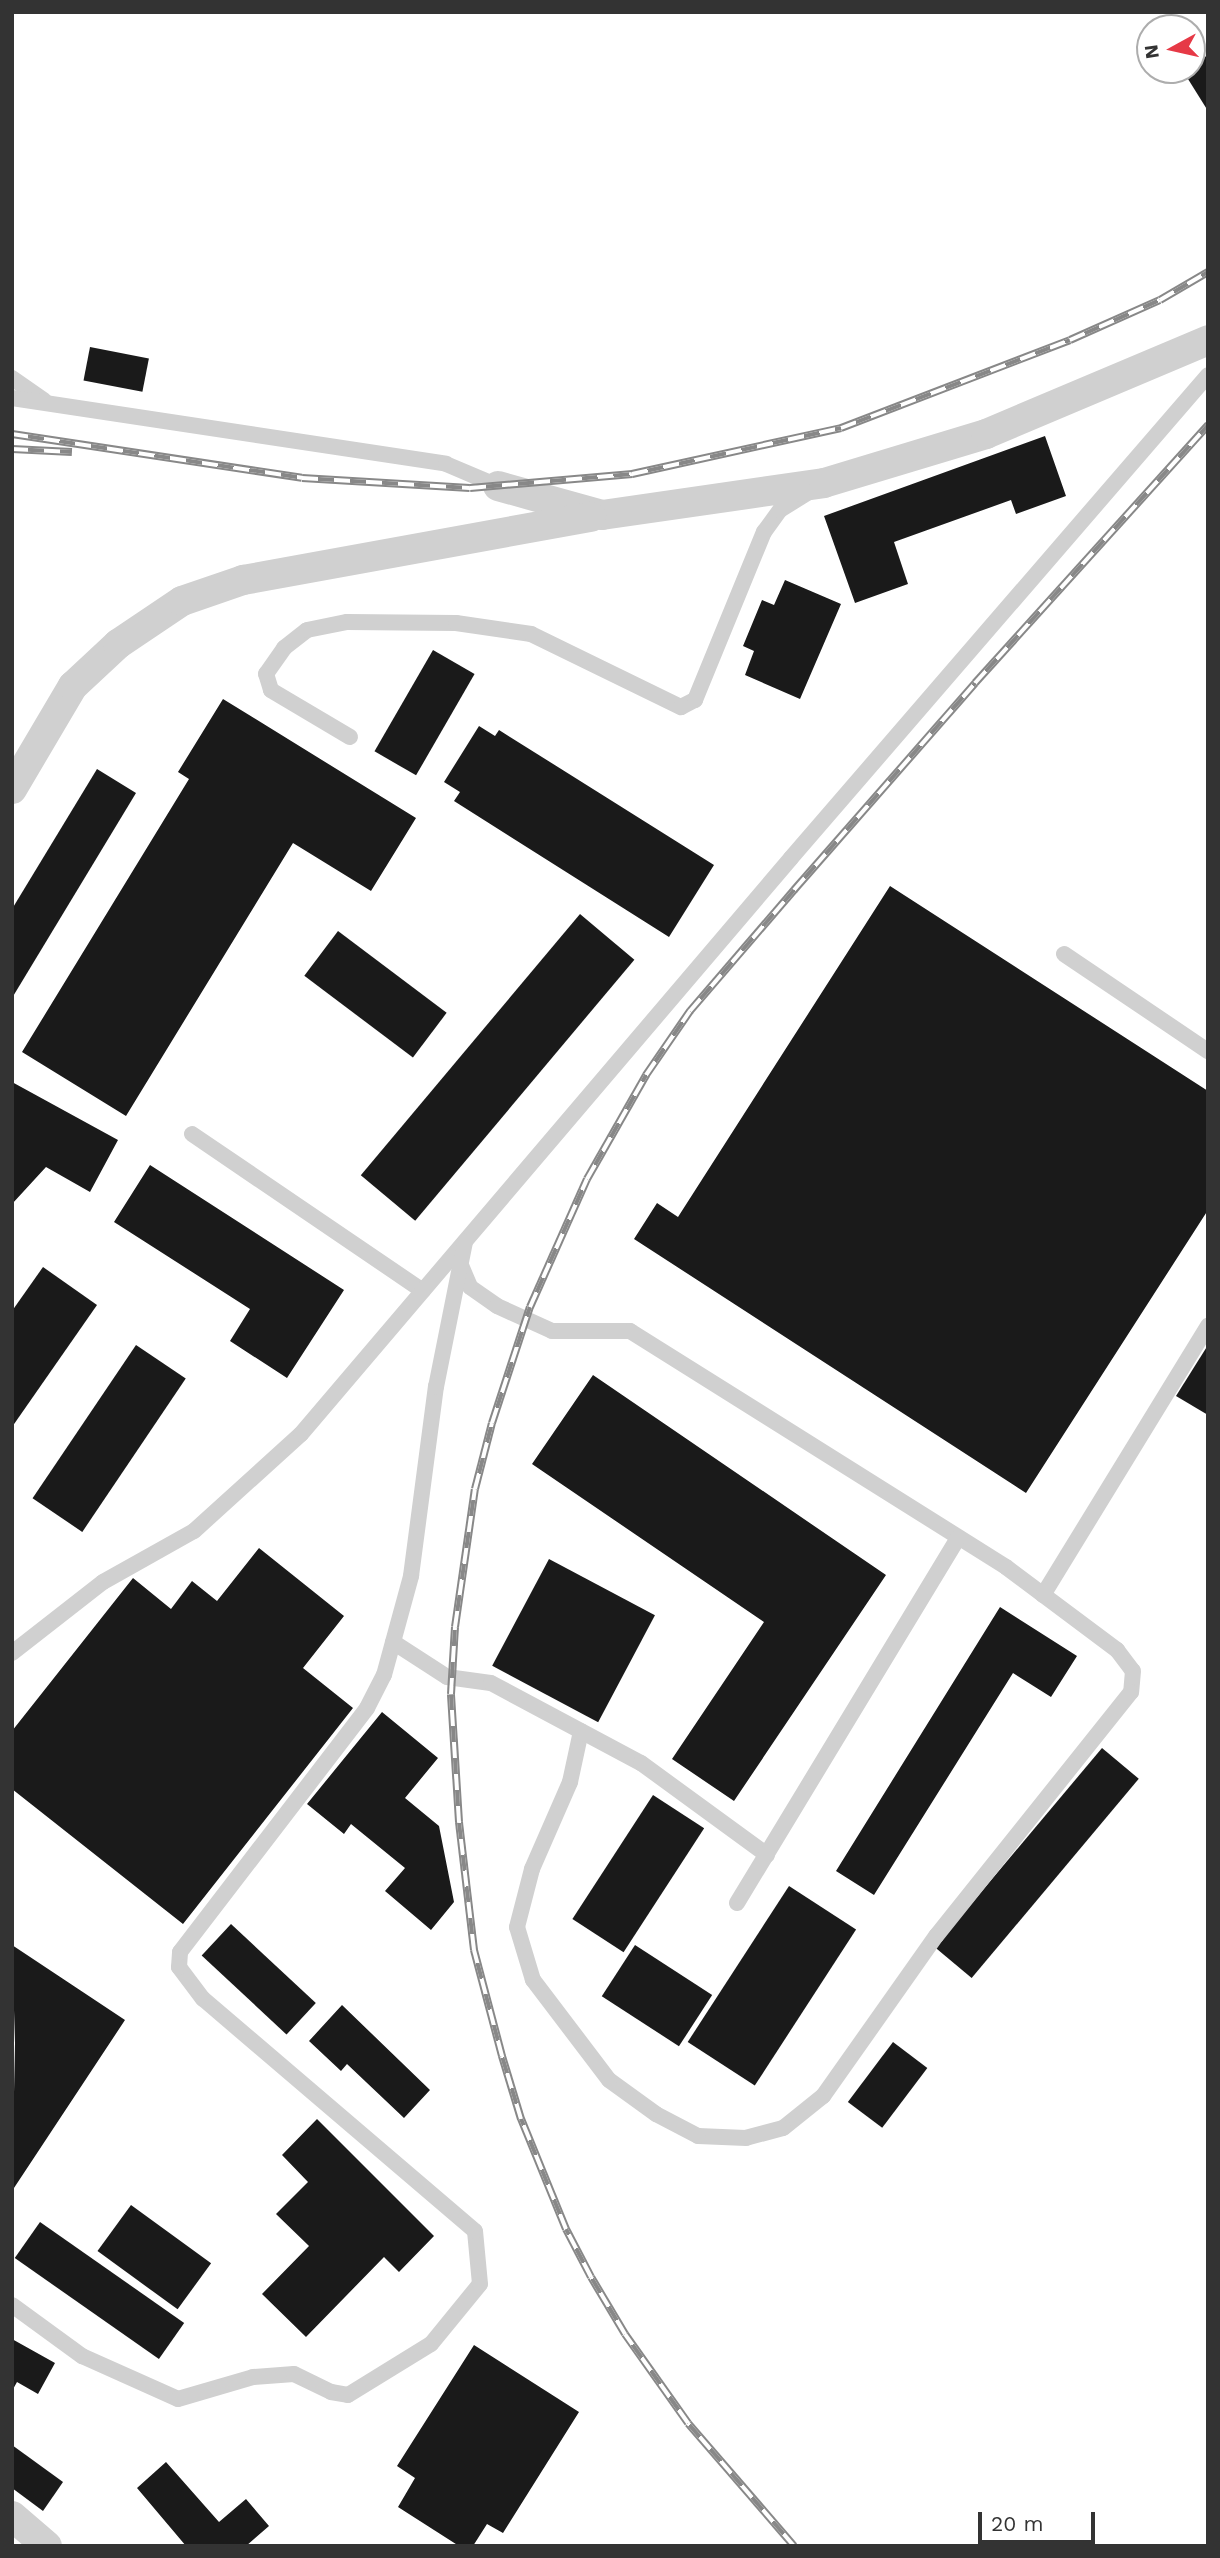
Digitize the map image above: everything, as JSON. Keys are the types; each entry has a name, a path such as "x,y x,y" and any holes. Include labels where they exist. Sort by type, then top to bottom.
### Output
{"street":[{"path":"12,789 73,686 118,643 182,601 243,580 602,515 824,483 986,435 1208,340"},
{"path":"498,486 602,515"},
{"path":"12,2516 47,2546"}],"lane":[{"path":"12,1653 103,1583 194,1531 301,1434 1208,375"},
{"path":"12,377 46,401"},
{"path":"12,398 46,401 446,464 498,486"},
{"path":"350,737 271,690 266,674 284,648 307,630 347,622 456,623 531,634 681,707 695,700 764,532 780,510 824,483"},
{"path":"1064,954 1208,1051"},
{"path":"192,1134 423,1291"},
{"path":"12,2305 82,2356 178,2399 253,2377 294,2374 331,2392 348,2395 431,2344 480,2284 475,2231 203,1999 179,1967 180,1952 367,1708 384,1675 411,1576 436,1387 465,1242"},
{"path":"460,1263 470,1287 496,1306 552,1331 630,1331 958,1538 1043,1595 1117,1650 1133,1671 1131,1692 936,1936 823,2096 783,2127 746,2138 698,2136 656,2114 608,2080 533,1980 517,1927 532,1869 570,1782 581,1731"},
{"path":"1043,1595 1208,1326"},
{"path":"737,1903 958,1538"},
{"path":"393,1642 447,1677 491,1683 641,1763 767,1855"}],"building":[{"path":"1208,55 1208,111 1191,84 1206,84"},
{"path":"90,347 149,358 142,392 84,380"},
{"path":"1045,436 1066,496 1016,514 1011,500 894,542 908,584 855,603 824,516"},
{"path":"785,580 841,604 800,699 745,675 754,651 743,646 762,600 774,605"},
{"path":"433,650 475,674 416,775 374,751"},
{"path":"223,699 416,818 371,891 293,843 126,1116 22,1052 189,779 178,772"},
{"path":"479,726 495,736 499,730 714,865 669,937 454,801 460,792 444,782"},
{"path":"97,769 136,793 12,998 12,909"},
{"path":"890,886 1208,1091 1208,1210 1026,1493 634,1239 657,1203 678,1217"},
{"path":"580,914 634,960 415,1221 361,1175"},
{"path":"338,931 447,1013 413,1058 304,976"},
{"path":"12,1082 118,1140 90,1192 46,1167 12,1204"},
{"path":"150,1165 344,1290 287,1378 230,1341 250,1309 114,1222"},
{"path":"43,1267 97,1305 12,1427 12,1311"},
{"path":"136,1345 186,1379 82,1532 33,1498"},
{"path":"1208,1345 1208,1415 1176,1396"},
{"path":"593,1375 886,1575 734,1801 672,1759 764,1622 532,1464"},
{"path":"259,1548 344,1616 303,1668 353,1708 183,1924 12,1789 12,1731 133,1578 171,1609 192,1581 217,1601"},
{"path":"549,1559 655,1615 598,1722 492,1666"},
{"path":"1000,1607 1077,1656 1051,1697 1013,1673 874,1895 836,1871"},
{"path":"382,1712 438,1758 405,1798 439,1826 454,1902 431,1930 385,1891 405,1868 351,1824 344,1834 307,1804"},
{"path":"1102,1748 1139,1779 972,1978 935,1947"},
{"path":"653,1795 704,1828 624,1952 572,1919"},
{"path":"789,1886 856,1930 755,2086 688,2042"},
{"path":"231,1924 316,2003 287,2035 202,1955"},
{"path":"12,1945 125,2020 12,2191 15,2043"},
{"path":"635,1945 712,1995 679,2046 602,1996"},
{"path":"342,2005 430,2090 404,2118 347,2064 341,2071 309,2041"},
{"path":"893,2042 927,2068 882,2128 848,2102"},
{"path":"317,2119 434,2236 399,2272 384,2257 306,2337 262,2294 309,2246 276,2214 308,2182 282,2155"},
{"path":"131,2205 211,2263 178,2309 97,2251"},
{"path":"40,2222 184,2323 159,2359 15,2258"},
{"path":"12,2339 55,2363 38,2394 17,2382 12,2391"},
{"path":"474,2345 579,2412 503,2533 487,2524 473,2546 459,2546 398,2507 415,2478 397,2466"},
{"path":"12,2445 63,2482 43,2511 12,2488"},
{"path":"166,2462 219,2522 246,2499 269,2526 246,2546 186,2546 137,2488"}],"railway":[{"path":"12,434 302,478 470,488 632,474 841,428 1070,340 1160,300 1208,272"},
{"path":"794,2546 688,2423 625,2334 566,2229 521,2119 474,1950 459,1822 451,1694 455,1627 475,1489 492,1423 530,1307 587,1179 646,1075 690,1011 975,683 1208,425"},
{"path":"12,449 72,452"}]}
